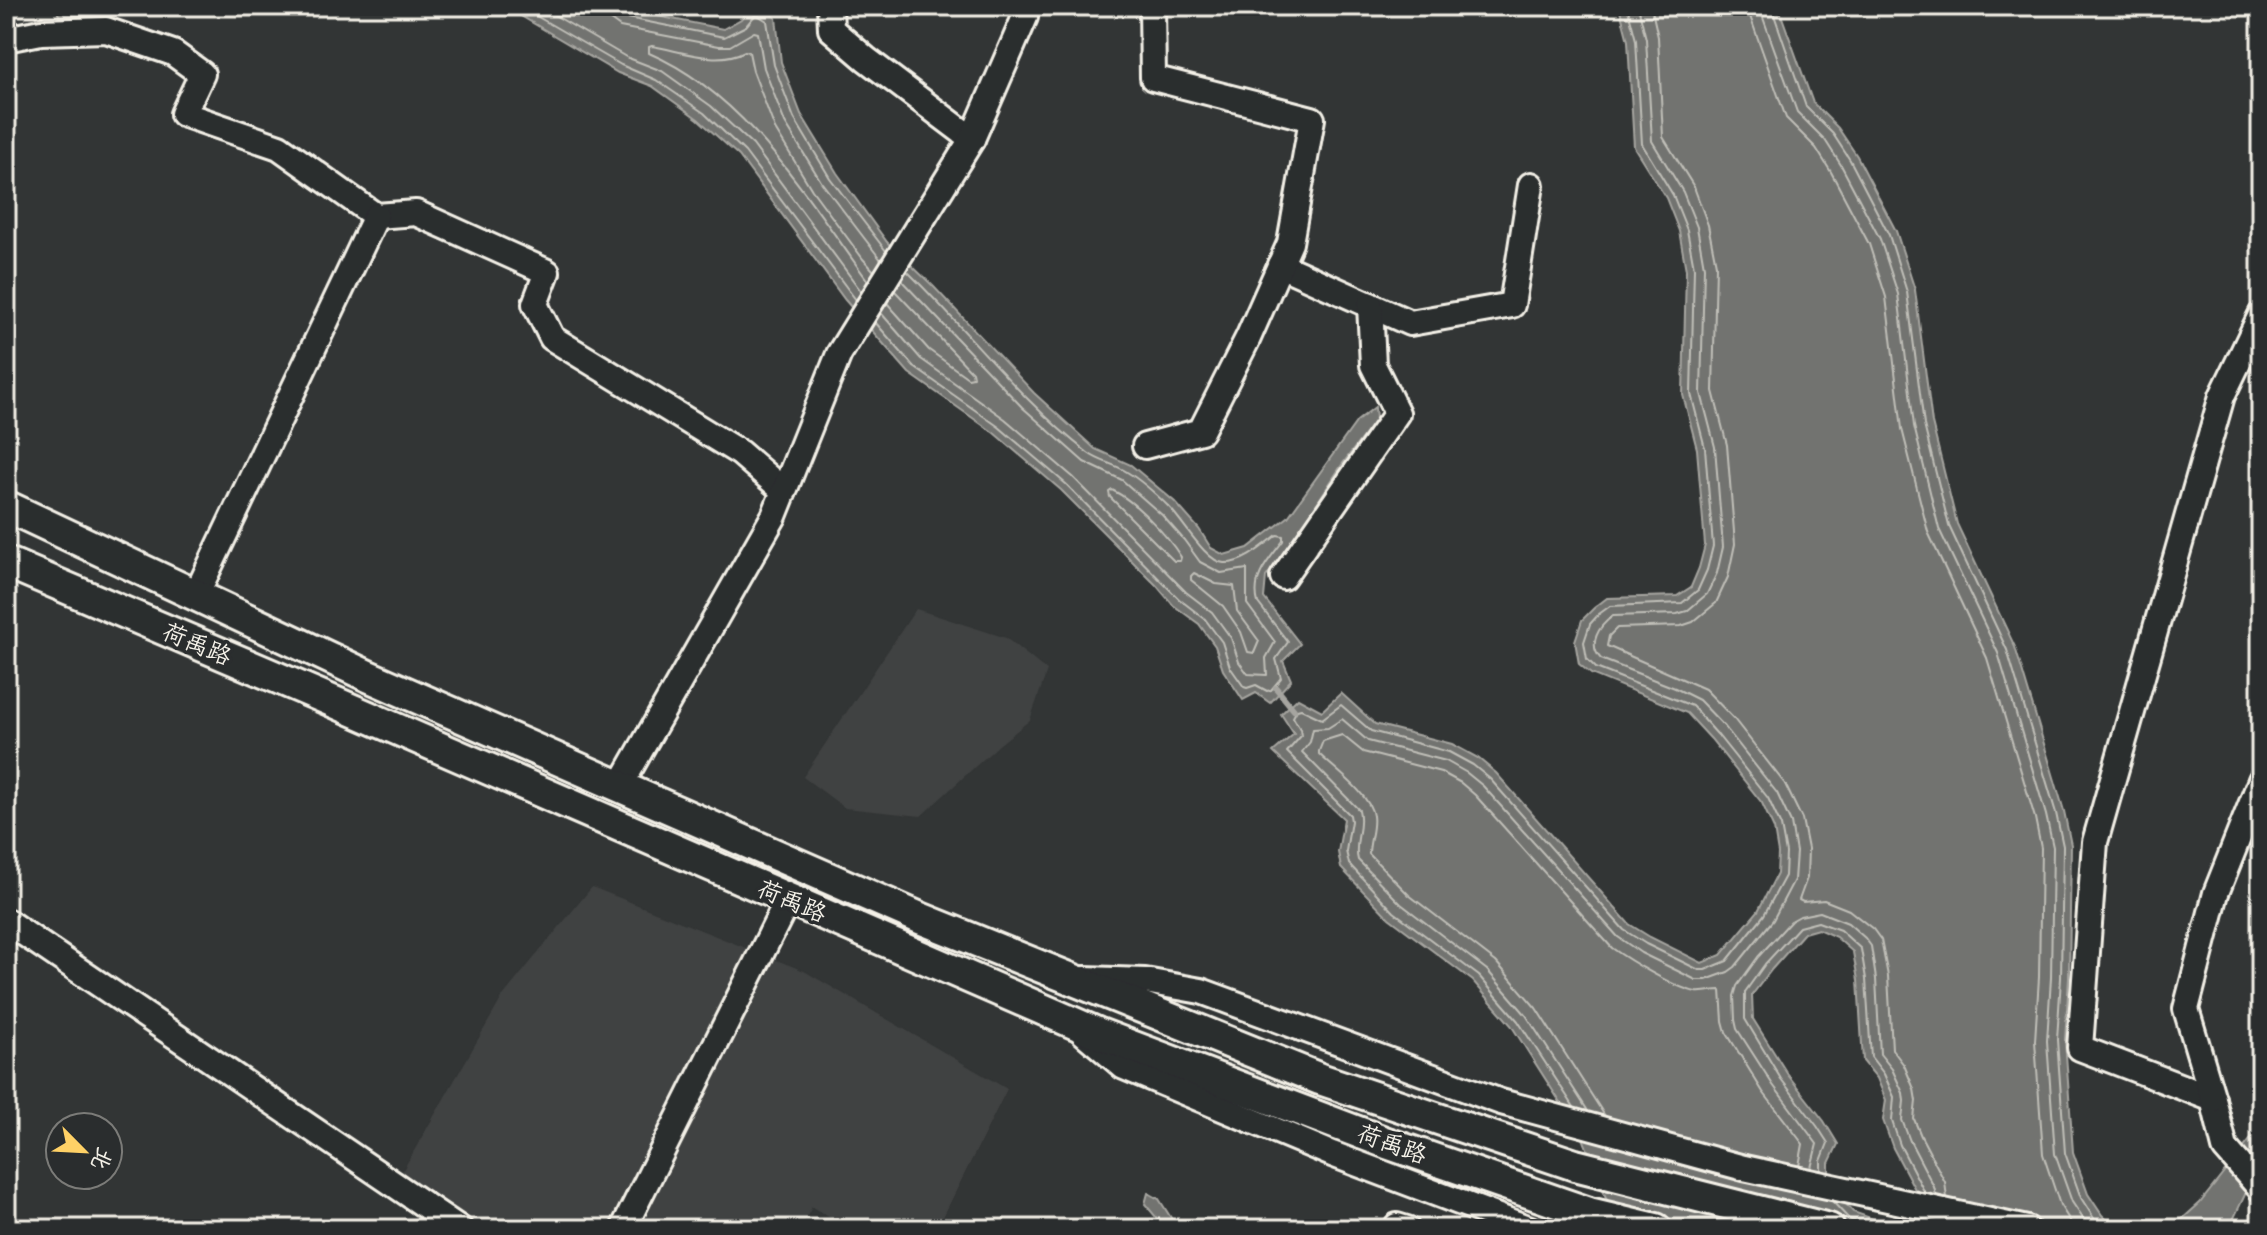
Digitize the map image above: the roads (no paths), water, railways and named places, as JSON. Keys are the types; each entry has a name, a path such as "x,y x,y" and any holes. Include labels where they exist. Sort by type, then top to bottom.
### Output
{"main road":[{"name":"荷禹路","path":"6,506 368,676 920,918 1320,1079 1575,1165 1829,1229"},
{"name":"荷禹路","path":"6,562 1072,1023 1387,1143 1589,1213 1656,1229"}],"street":[{"path":"830,6 831,29 972,139"},
{"path":"1145,446 1201,431 1248,338 1290,243 1312,119 1153,78 1152,6"},
{"path":"620,786 774,516 839,354 972,139 1025,17"},
{"path":"6,39 41,32 106,30 173,53 202,74 183,114 279,147 376,216 416,213 547,272 535,304 552,338 740,453 784,491"},
{"path":"1280,265 1410,323 1512,305 1531,185"},
{"path":"196,595 376,216"},
{"path":"1283,577 1397,413 1373,365 1370,305"},
{"path":"2213,1099 2080,1048 2095,842 2222,396 2261,315"},
{"path":"2256,1183 2225,1148 2186,1009 2216,893 2261,780"},
{"path":"623,1229 788,900"},
{"path":"6,921 460,1229"},
{"path":"1072,979 1145,981 1201,991 1501,1102 1744,1168 2027,1229"},
{"path":"1072,1023 1124,1067 1332,1154 1530,1229"},
{"path":"1396,1229 1397,1226 1407,1229"}],"water":[{"path":"55,6 119,6 80,22 60,18"},
{"path":"504,6 606,6 723,29 741,19 750,6 762,6 776,18 781,62 801,114 837,173 887,242 1034,393 1095,449 1131,465 1175,502 1211,548 1224,555 1248,548 1288,517 1357,421 1375,407 1376,419 1266,577 1264,598 1300,644 1283,661 1291,680 1270,703 1256,693 1243,700 1223,670 1215,646 1199,624 1173,605 1061,490 994,433 909,373 845,300 739,156 698,119 652,86 618,73"},
{"path":"1619,6 1778,6 1813,103 1838,128 1857,156 1896,231 1915,290 1932,423 1957,524 2015,647 2064,811 2071,845 2065,1040 2073,1152 2088,1194 2102,1215 2119,1229 1618,1229 1583,1138 1511,1025 1473,981 1389,918 1341,868 1338,852 1344,819 1273,752 1294,734 1281,714 1298,698 1322,711 1341,693 1375,724 1452,744 1478,758 1496,773 1629,924 1702,963 1721,955 1758,911 1777,874 1774,829 1762,803 1687,713 1591,674 1579,664 1575,641 1582,620 1594,608 1607,598 1677,596 1691,587 1705,545 1697,449 1683,395 1686,270 1679,231 1666,198 1634,147 1628,41","holes":["1818,929 1836,937 1853,952 1858,980 1863,1061 1877,1078 1886,1100 1883,1120 1893,1148 1918,1195 1915,1211 1898,1220 1876,1220 1853,1212 1829,1185 1829,1163 1838,1144 1788,1075 1753,1019 1752,995 1804,933"]},
{"path":"2261,1126 2261,1161 2233,1220 2225,1229 2153,1229 2181,1220 2200,1203"},
{"path":"1148,1193 1159,1199 1178,1229 1162,1229 1145,1204"}],"waterway":[{"path":"1276,688 1294,710"}]}
